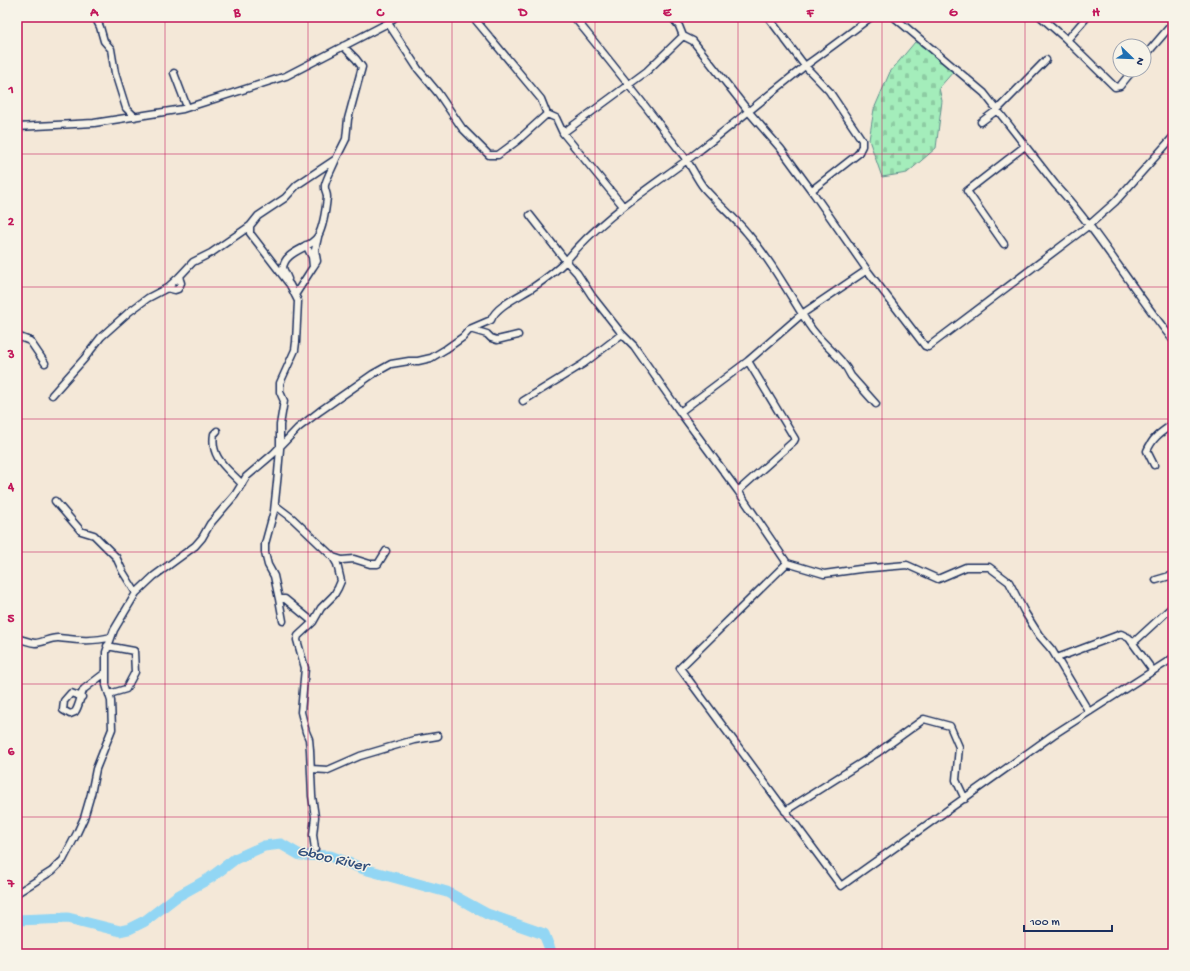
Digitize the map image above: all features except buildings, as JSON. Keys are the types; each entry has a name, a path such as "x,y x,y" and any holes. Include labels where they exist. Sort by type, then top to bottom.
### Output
{"street":[{"path":"95,17 104,41 111,49 115,73 126,108 135,117"},
{"path":"17,127 94,123 135,117 187,107 228,96 286,76 388,23 395,17"},
{"path":"473,17 541,99 547,114 556,118 563,133 623,206"},
{"path":"574,17 687,160 703,187 748,234 777,272 782,283 819,339 833,352 849,371 851,376 876,404"},
{"path":"672,17 679,26 683,36 693,41 749,112 781,149 812,190 867,270 925,346 928,347 1088,226 1116,202 1173,137"},
{"path":"768,17 806,66 828,91 862,140 862,146 858,154 812,190"},
{"path":"894,17 984,93 1088,226 1152,314 1173,340"},
{"path":"1041,17 1115,87 1120,86 1126,78"},
{"path":"1067,40 1087,17"},
{"path":"17,893 52,871 57,866 66,854 77,833 88,805 96,768 112,729 111,701 106,685 106,652 111,637 136,593 154,576 194,546 202,538 210,524 234,495 246,477 298,428 373,374 391,364 431,358 463,337 470,329 491,320 493,315 507,303 539,284 559,268 578,246 623,206 687,160 868,18"},
{"path":"388,23 418,69 438,93 462,128 489,155 498,156 547,114"},
{"path":"1152,48 1173,23"},
{"path":"563,133 647,71 683,36"},
{"path":"295,295 317,261 315,250 325,212 327,194 325,184 346,139 348,119 362,67 343,46"},
{"path":"982,122 997,110 1046,60"},
{"path":"174,73 187,107"},
{"path":"1004,244 967,191 1025,146"},
{"path":"52,395 84,359 101,337 138,305 167,288 193,262 211,253 250,226 258,216 285,198 297,185 336,159"},
{"path":"530,215 577,273 592,296 622,334 634,346 738,491 787,563 824,574 907,565 938,579 966,567 989,567 1009,582 1038,635 1052,650 1089,712"},
{"path":"250,226 250,233 290,286"},
{"path":"283,621 274,576 268,565 265,553 265,544 273,518 275,505 280,446 280,425 284,401 280,392 280,383 295,350 296,342 298,301 283,268 284,263 293,254 318,236"},
{"path":"306,245 312,257 313,267"},
{"path":"680,412 748,361 802,314 867,270"},
{"path":"470,329 487,334 491,338 498,340 518,335"},
{"path":"523,401 583,364 622,334"},
{"path":"17,336 30,341 45,363"},
{"path":"738,491 794,441 748,361"},
{"path":"1154,466 1146,451 1156,436 1173,424"},
{"path":"217,431 214,434 213,451 218,459 242,484"},
{"path":"55,501 81,531 94,536 116,557 136,593"},
{"path":"275,505 292,518 333,557 341,581 334,596 321,608 313,622 298,636 297,640 305,668 301,712 304,728 309,739 312,796 315,817 313,835 315,849"},
{"path":"333,557 342,560 354,559 370,564 378,564 386,551"},
{"path":"787,563 680,668 841,886 1053,735 1173,658"},
{"path":"1156,580 1173,575"},
{"path":"279,599 285,599 313,622"},
{"path":"1133,643 1171,608 1173,608"},
{"path":"1057,658 1121,634 1129,638 1153,671"},
{"path":"17,639 23,639 33,643 58,638 86,641 102,640 111,637"},
{"path":"107,646 134,651 135,672 126,689 109,694"},
{"path":"82,697 82,692 84,689 106,673"},
{"path":"785,810 877,753 924,719 950,726 959,747 956,780 965,799"},
{"path":"311,769 328,770 360,756 414,740 438,736"}],"green space":[{"path":"915,42 932,53 953,72 939,88 942,101 936,148 907,173 882,177 869,140 874,109 890,72"}],"waterway":[{"name":"Gboo River","path":"17,920 68,918 120,931 129,929 145,921 176,897 210,878 235,859 264,846 281,844 300,855 330,856 364,869 447,892 487,914 544,934 552,954"}]}
